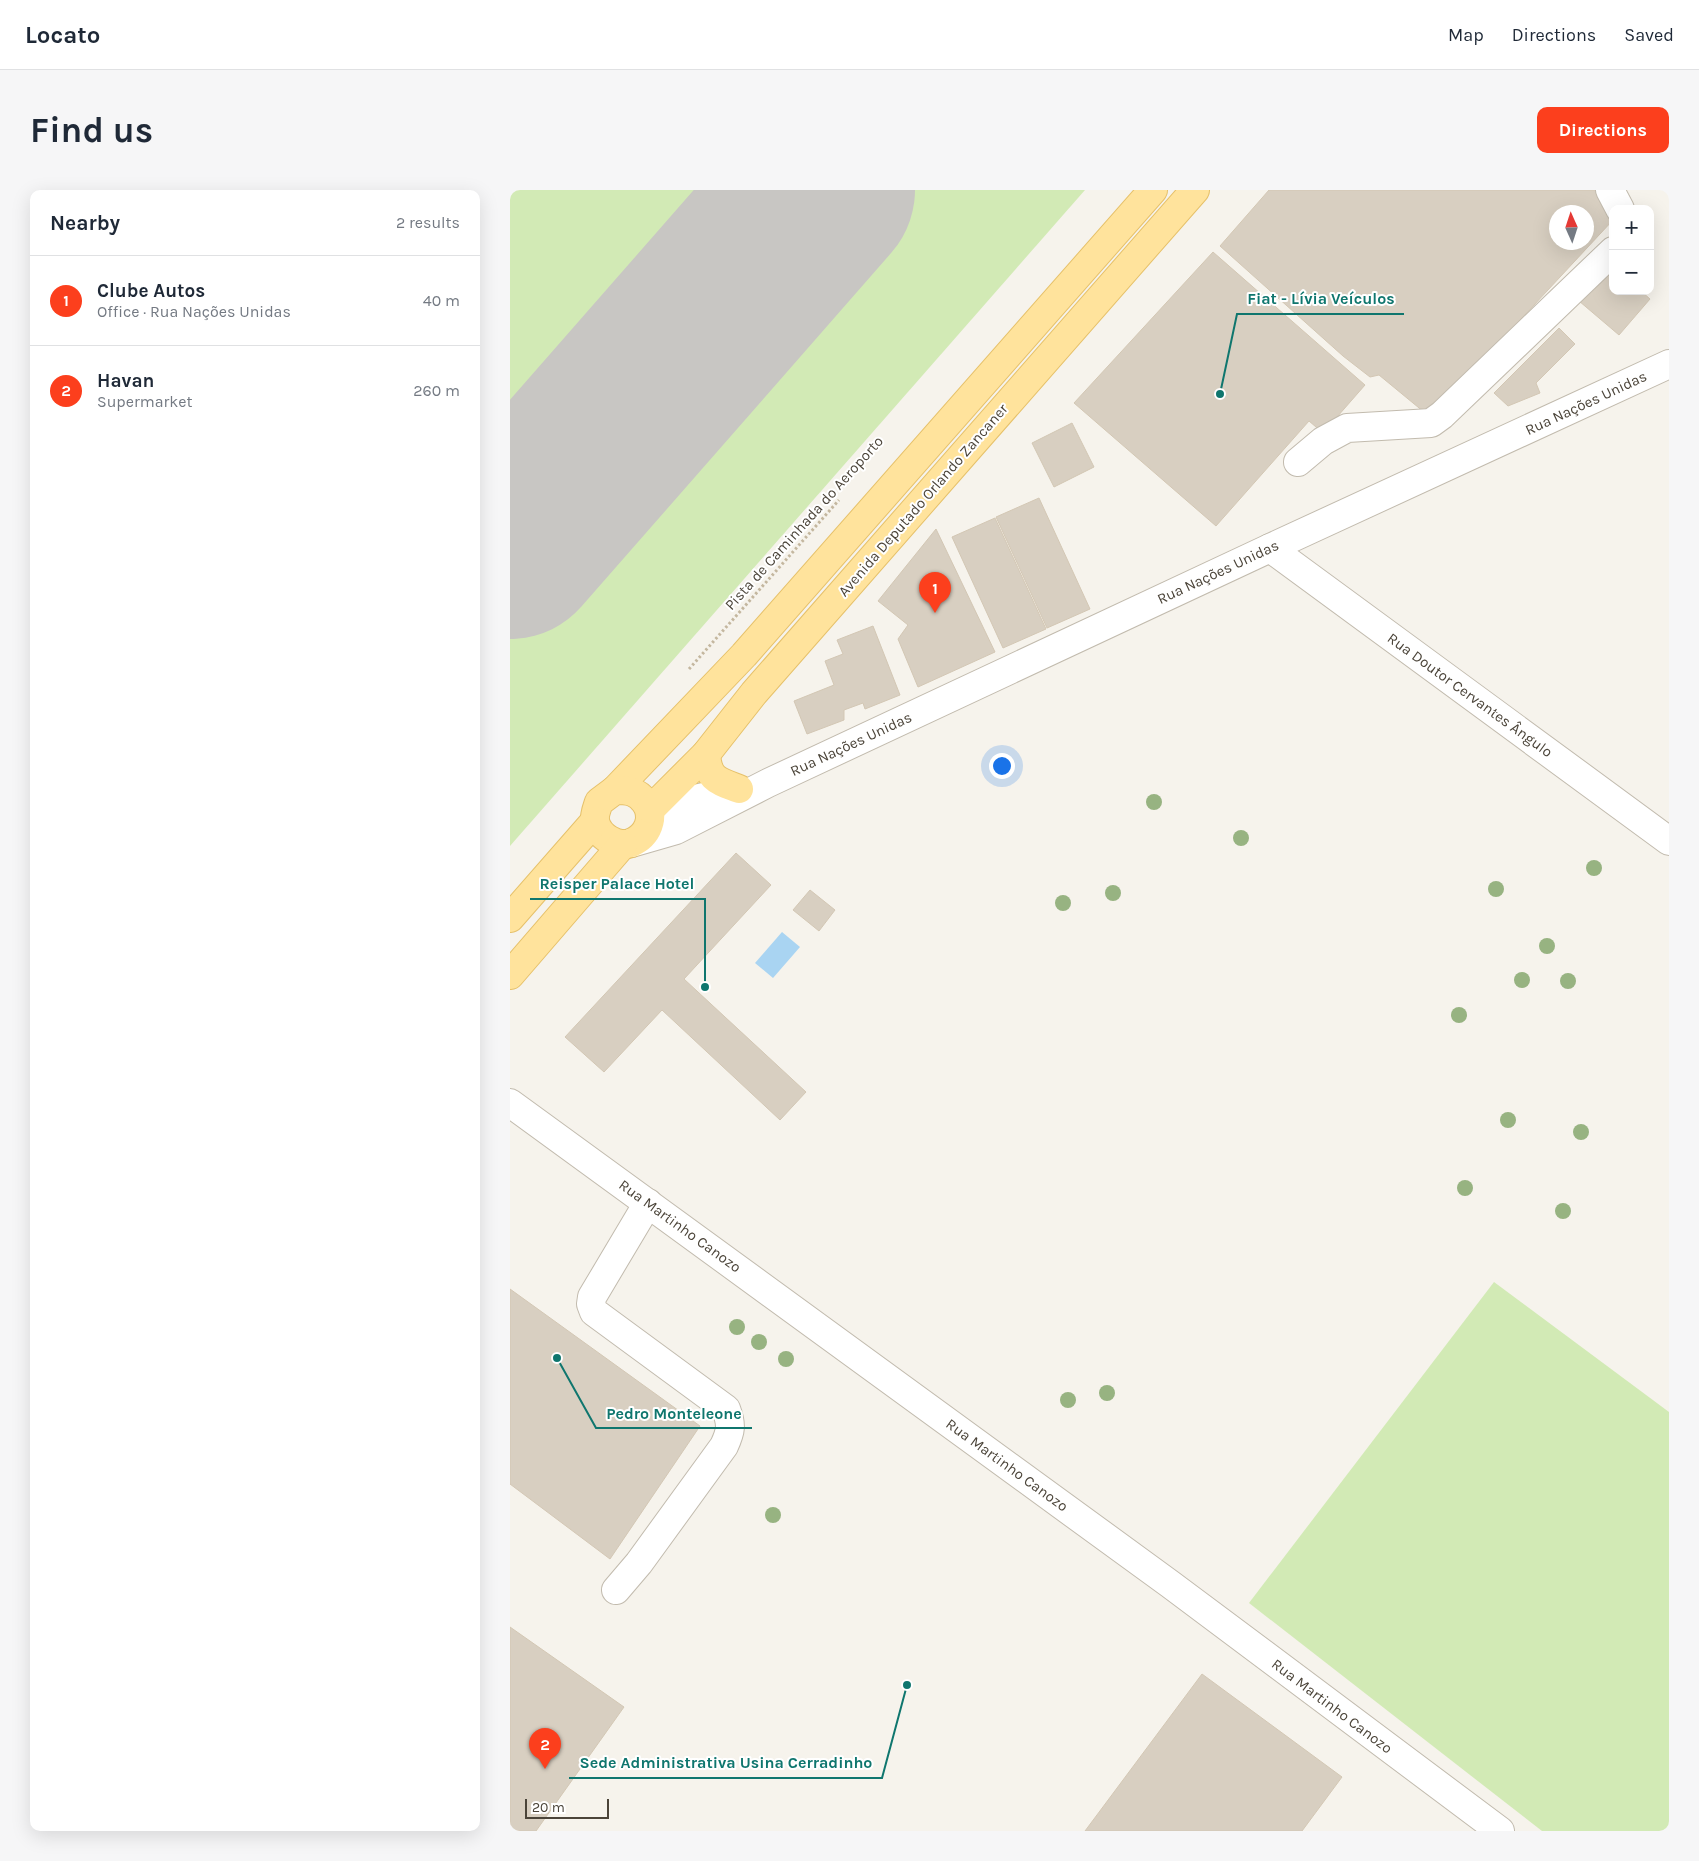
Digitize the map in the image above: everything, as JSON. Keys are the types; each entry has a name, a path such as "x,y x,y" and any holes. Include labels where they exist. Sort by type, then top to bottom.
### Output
{"main road":[{"name":"Avenida Deputado Orlando Zancaner","path":"510,918 596,821 599,802 615,790 744,656 1153,190"},
{"name":"Avenida Deputado Orlando Zancaner","path":"510,975 627,843 641,836 648,828 651,818 650,810 706,754 754,693 1195,190"},
{"path":"706,754 707,768 715,780 739,789"},
{"path":"615,790 628,790 640,796 650,810"},
{"path":"596,821 600,833 610,841 627,843"}],"street":[{"path":"1610,190 1618,205"},
{"path":"1298,462 1323,441 1347,428 1431,423 1442,415 1609,255"},
{"name":"Rua Nações Unidas","path":"627,843 676,830 768,783 1669,364"},
{"name":"Rua Doutor Cervantes Ângulo","path":"1270,548 1669,841"},
{"name":"Rua Nações Unidas","path":"650,810 768,783"},
{"name":"Rua Martinho Canozo","path":"510,1103 1170,1584 1500,1831"},
{"path":"616,1590 639,1563 724,1446 730,1433 731,1421 726,1410 594,1312 591,1304 592,1297 648,1203"}],"path":[{"name":"Pista de Caminhada do Aeroporto","path":"688,670 845,494"}],"green space":[{"path":"510,190 756,190 510,470"},
{"path":"887,190 1085,190 510,846 510,623"},
{"path":"1494,1282 1669,1412 1669,1831 1542,1831 1249,1603"}],"water":[{"path":"782,932 800,947 773,978 755,963"}],"building":[{"path":"1269,190 1601,190 1609,210 1609,224 1594,240 1594,205 1549,205 1549,250 1585,250 1430,417 1379,375 1370,377 1343,356 1220,246"},
{"path":"1213,252 1365,385 1323,433 1309,421 1216,526 1074,403"},
{"path":"1609,271 1609,295 1646,295 1650,299 1619,335 1579,301"},
{"path":"1559,328 1575,344 1536,383 1540,393 1508,406 1494,393"},
{"path":"1072,423 1094,467 1054,487 1032,443"},
{"path":"1039,498 1090,609 1047,628 996,517"},
{"path":"995,518 1046,629 1003,648 952,537"},
{"path":"936,529 995,652 918,687 898,639 908,625 878,601"},
{"path":"873,626 900,695 865,709 863,703 844,710 844,720 807,734 794,701 834,685 825,661 843,654 837,640"},
{"path":"736,853 771,885 684,979 806,1092 780,1120 662,1010 604,1072 565,1037"},
{"path":"810,890 835,910 819,931 793,910"},
{"path":"510,1289 700,1426 610,1559 510,1484"},
{"path":"510,1627 624,1707 536,1831 510,1831"},
{"path":"1202,1674 1342,1777 1302,1831 1085,1831"}],"runway":[{"path":"510,544 820,190"}],"place":[{"name":"Fiat - Lívia Veículos","path":"1220,394"},
{"name":"Clube Autos","path":"935,613"},
{"name":"Reisper Palace Hotel","path":"705,987"},
{"name":"Pedro Monteleone","path":"557,1358"},
{"name":"Sede Administrativa Usina Cerradinho","path":"907,1685"},
{"name":"Havan","path":"545,1769"}]}
